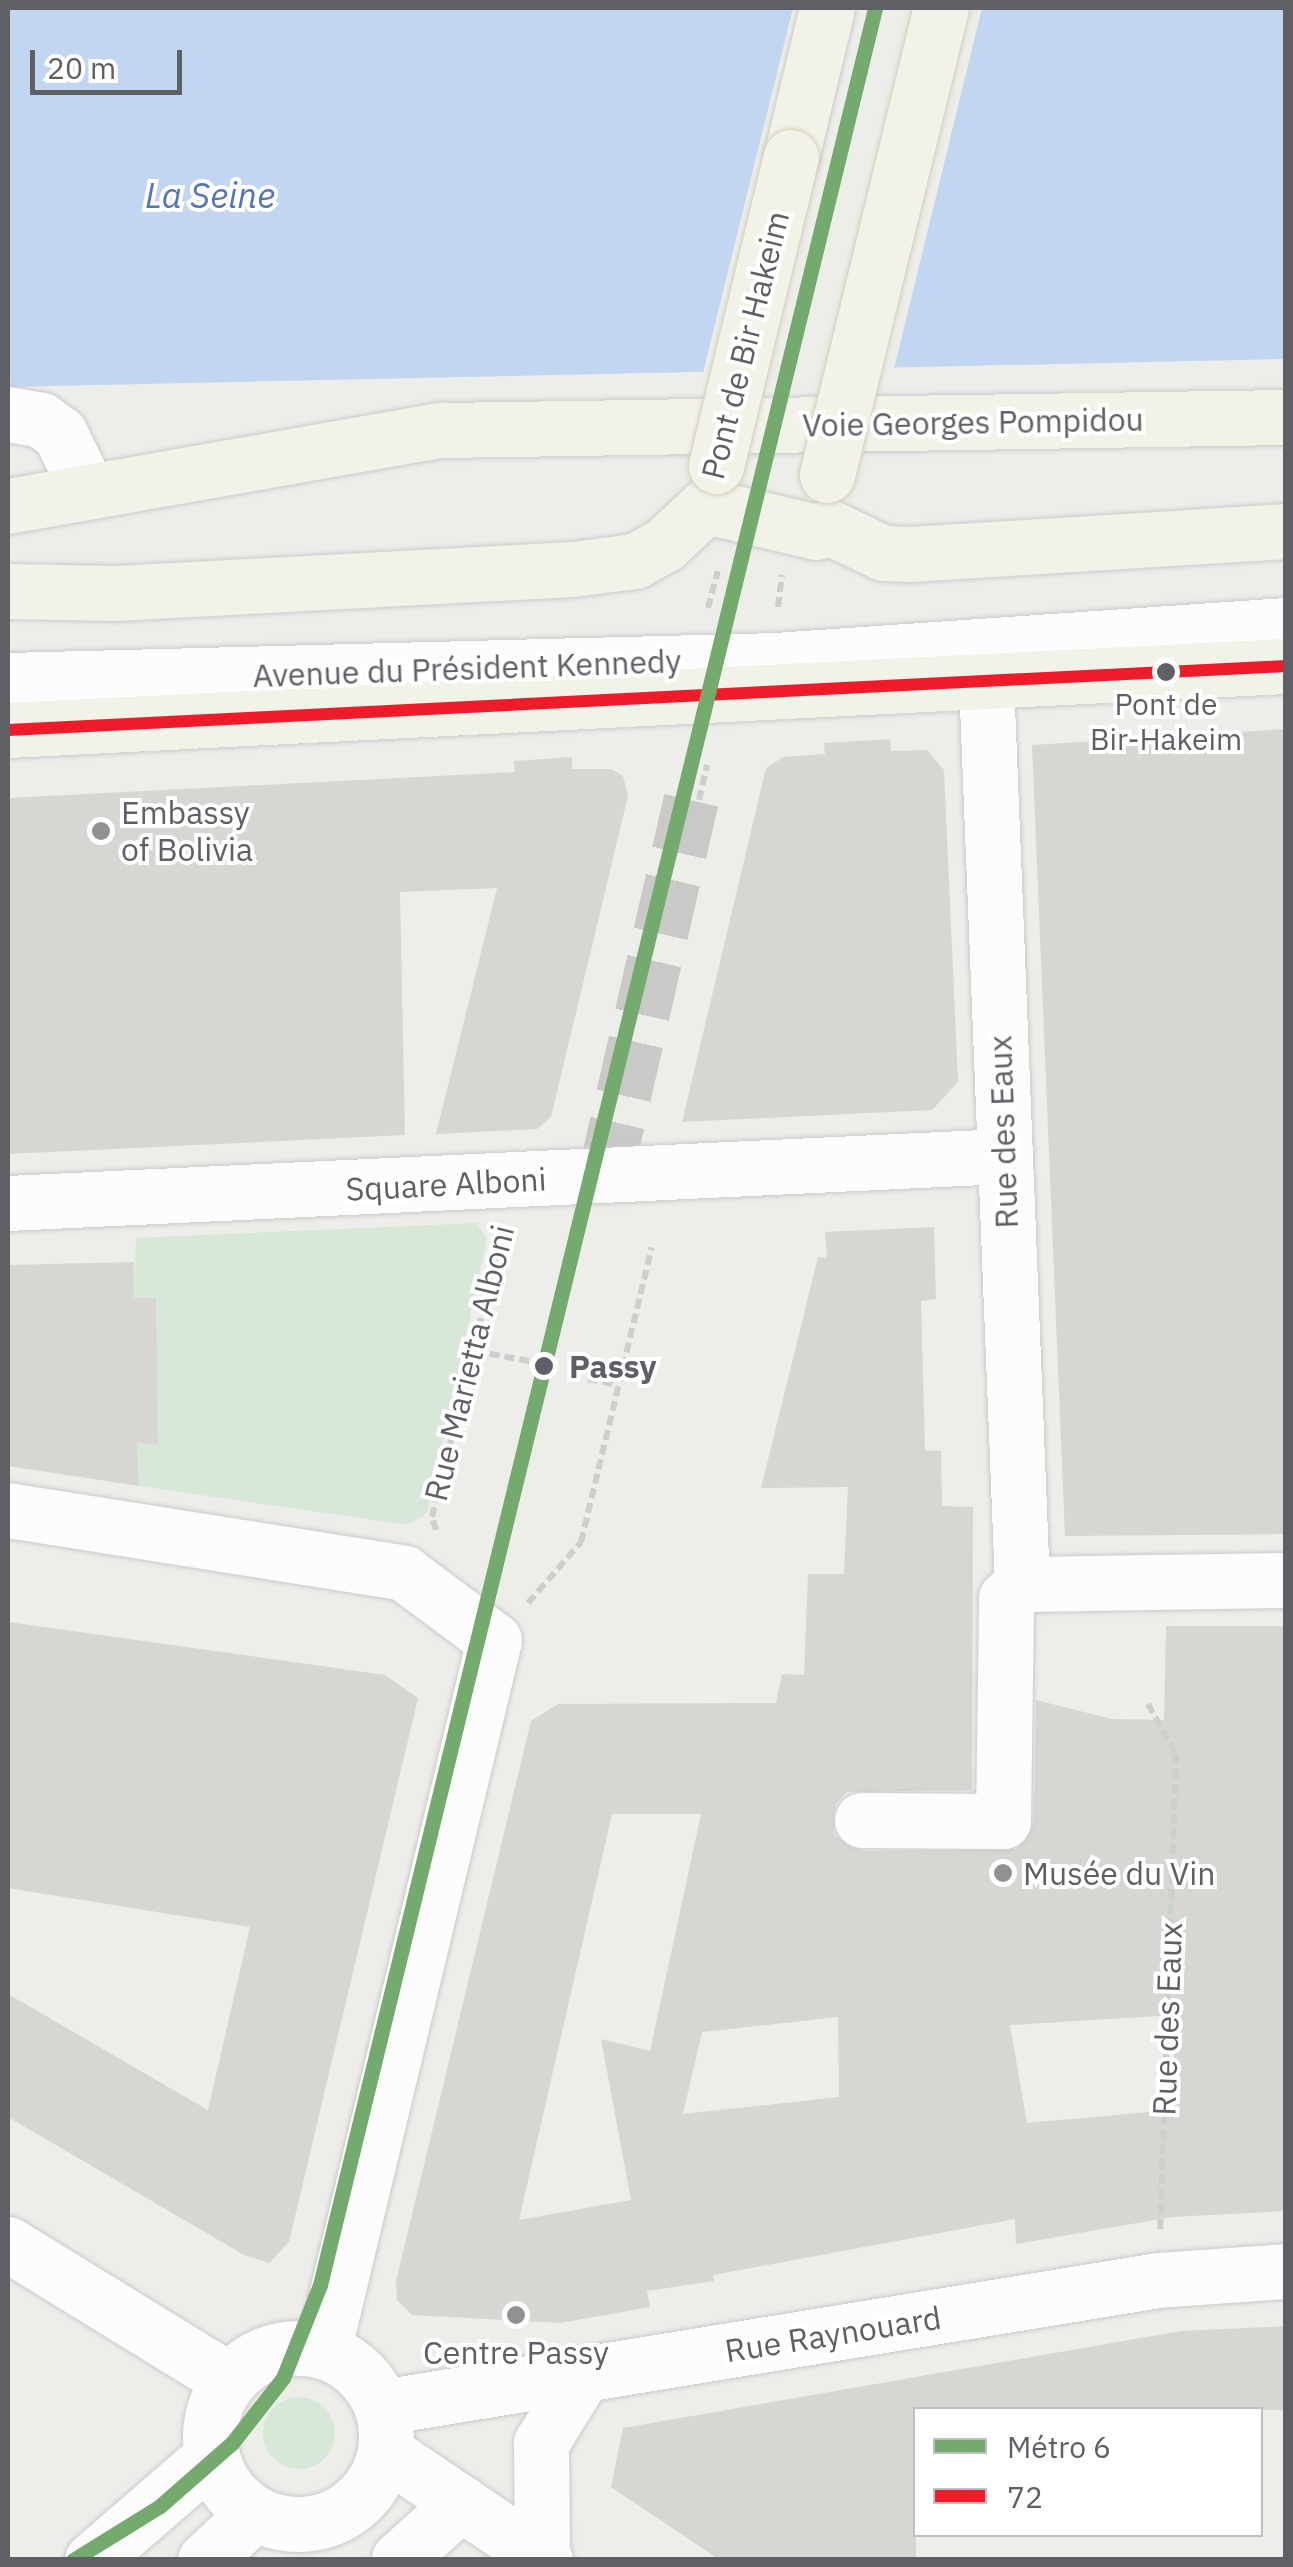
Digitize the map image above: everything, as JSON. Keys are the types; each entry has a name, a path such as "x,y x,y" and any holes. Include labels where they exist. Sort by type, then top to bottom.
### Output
{"main road":[{"name":"Pont de Bir Hakeim","path":"827,8 711,486 816,532 828,501"},
{"path":"941,8 828,501 883,553 1286,531"},
{"name":"Voie Georges Pompidou","path":"8,506 441,430 1286,417"},
{"path":"8,592 116,592 619,564 664,545 711,486"},
{"name":"Avenue du Président Kennedy","path":"8,730 1286,666"}],"street":[{"path":"8,414 41,420 60,434 88,490"},
{"name":"Avenue du Président Kennedy","path":"8,680 775,660 1286,625"},
{"name":"Rue des Eaux","path":"986,680 1022,1584"},
{"name":"Square Alboni","path":"8,1203 1004,1156"},
{"path":"8,1510 404,1573 494,1640 323,2351"},
{"path":"862,1820 1003,1822 1006,1598 1022,1584 1286,1580"},
{"path":"8,2244 229,2380"},
{"name":"Rue Raynouard","path":"384,2430 583,2374 1158,2280 1286,2271"},
{"path":"384,2430 354,2504 310,2524 253,2515 227,2490 212,2456 211,2416 229,2380 271,2351 323,2351 359,2371 384,2430 461,2503 544,2559"},
{"path":"544,2559 541,2443 583,2374"},
{"path":"92,2560 212,2456"},
{"path":"354,2504 399,2559 461,2503"},
{"path":"205,2560 253,2515"}],"path":[{"path":"778,614 784,561"},
{"path":"706,615 719,566"},
{"path":"682,799 689,756"},
{"path":"699,800 707,765"},
{"name":"Rue Marietta Alboni","path":"432,1517 502,1228"},
{"path":"494,1640 581,1542 614,1384 652,1247"},
{"path":"475,1351 534,1362"},
{"path":"588,1379 614,1384"},
{"name":"Rue des Eaux","path":"1148,1704 1176,1754 1158,2280"}],"green space":[{"path":"477,1223 487,1239 427,1513 408,1525 139,1486 137,1443 157,1445 134,1298 136,1238"},
{"path":"299,2397 324,2408 335,2433 324,2458 299,2469 274,2458 263,2433 274,2408"}],"water":[{"name":"La Seine","path":"8,8 1285,8 1285,359 8,387"}],"pier":[{"path":"793,8 982,8 893,373 702,377"}],"building":[{"path":"1286,729 1286,1534 1065,1536 1032,745"},
{"path":"890,739 891,751 927,750 944,770 958,1082 932,1110 682,1122 766,768 783,757 825,754 824,743"},
{"path":"572,757 572,769 611,769 623,776 628,796 551,1117 537,1129 436,1134 497,888 400,892 405,1135 8,1154 8,798 515,772 514,761"},
{"path":"934,1227 936,1299 921,1301 925,1450 941,1451 942,1506 973,1507 972,1790 847,1792 835,1805 834,1835 862,1851 1017,1849 1034,1821 1036,1700 1112,1719 1164,1720 1166,1626 1286,1626 1286,2211 1172,2217 1016,2244 1015,2219 713,2275 714,2281 647,2291 650,2307 560,2323 412,2315 397,2300 396,2281 531,1721 558,1704 776,1703 782,1674 804,1675 808,1574 844,1574 848,1487 761,1488 818,1257 827,1258 825,1232","holes":["612,1814 701,1814 650,2051 601,2039 631,2200 519,2220","1175,2015 1172,2110 1027,2123 1010,2025","838,2017 839,2097 683,2114 702,2032"]},
{"path":"134,1262 134,1298 156,1298 158,1445 137,1443 139,1486 8,1466 8,1265"},
{"path":"8,1622 385,1675 418,1698 289,2242 269,2263 244,2255 8,2117 8,1994 208,2110 250,1927 8,1888"},
{"path":"1286,2326 1286,2410 913,2407 916,2560 720,2560 611,2487 623,2428 1181,2331"}],"tunnel":[{"path":"605,1176 691,800"}],"metro line":[{"name":"6","path":"73,2560 160,2506 232,2443 283,2378 320,2285 875,8"}],"transit line":[{"name":"72","path":"8,730 1286,666"}],"place":[{"name":"Pont de Bir-Hakeim","path":"1166,672"},
{"name":"Embassy of Bolivia","path":"101,831"},
{"name":"Passy","path":"544,1366"},
{"name":"Musée du Vin","path":"1003,1873"},
{"name":"Centre Passy","path":"516,2315"}]}
